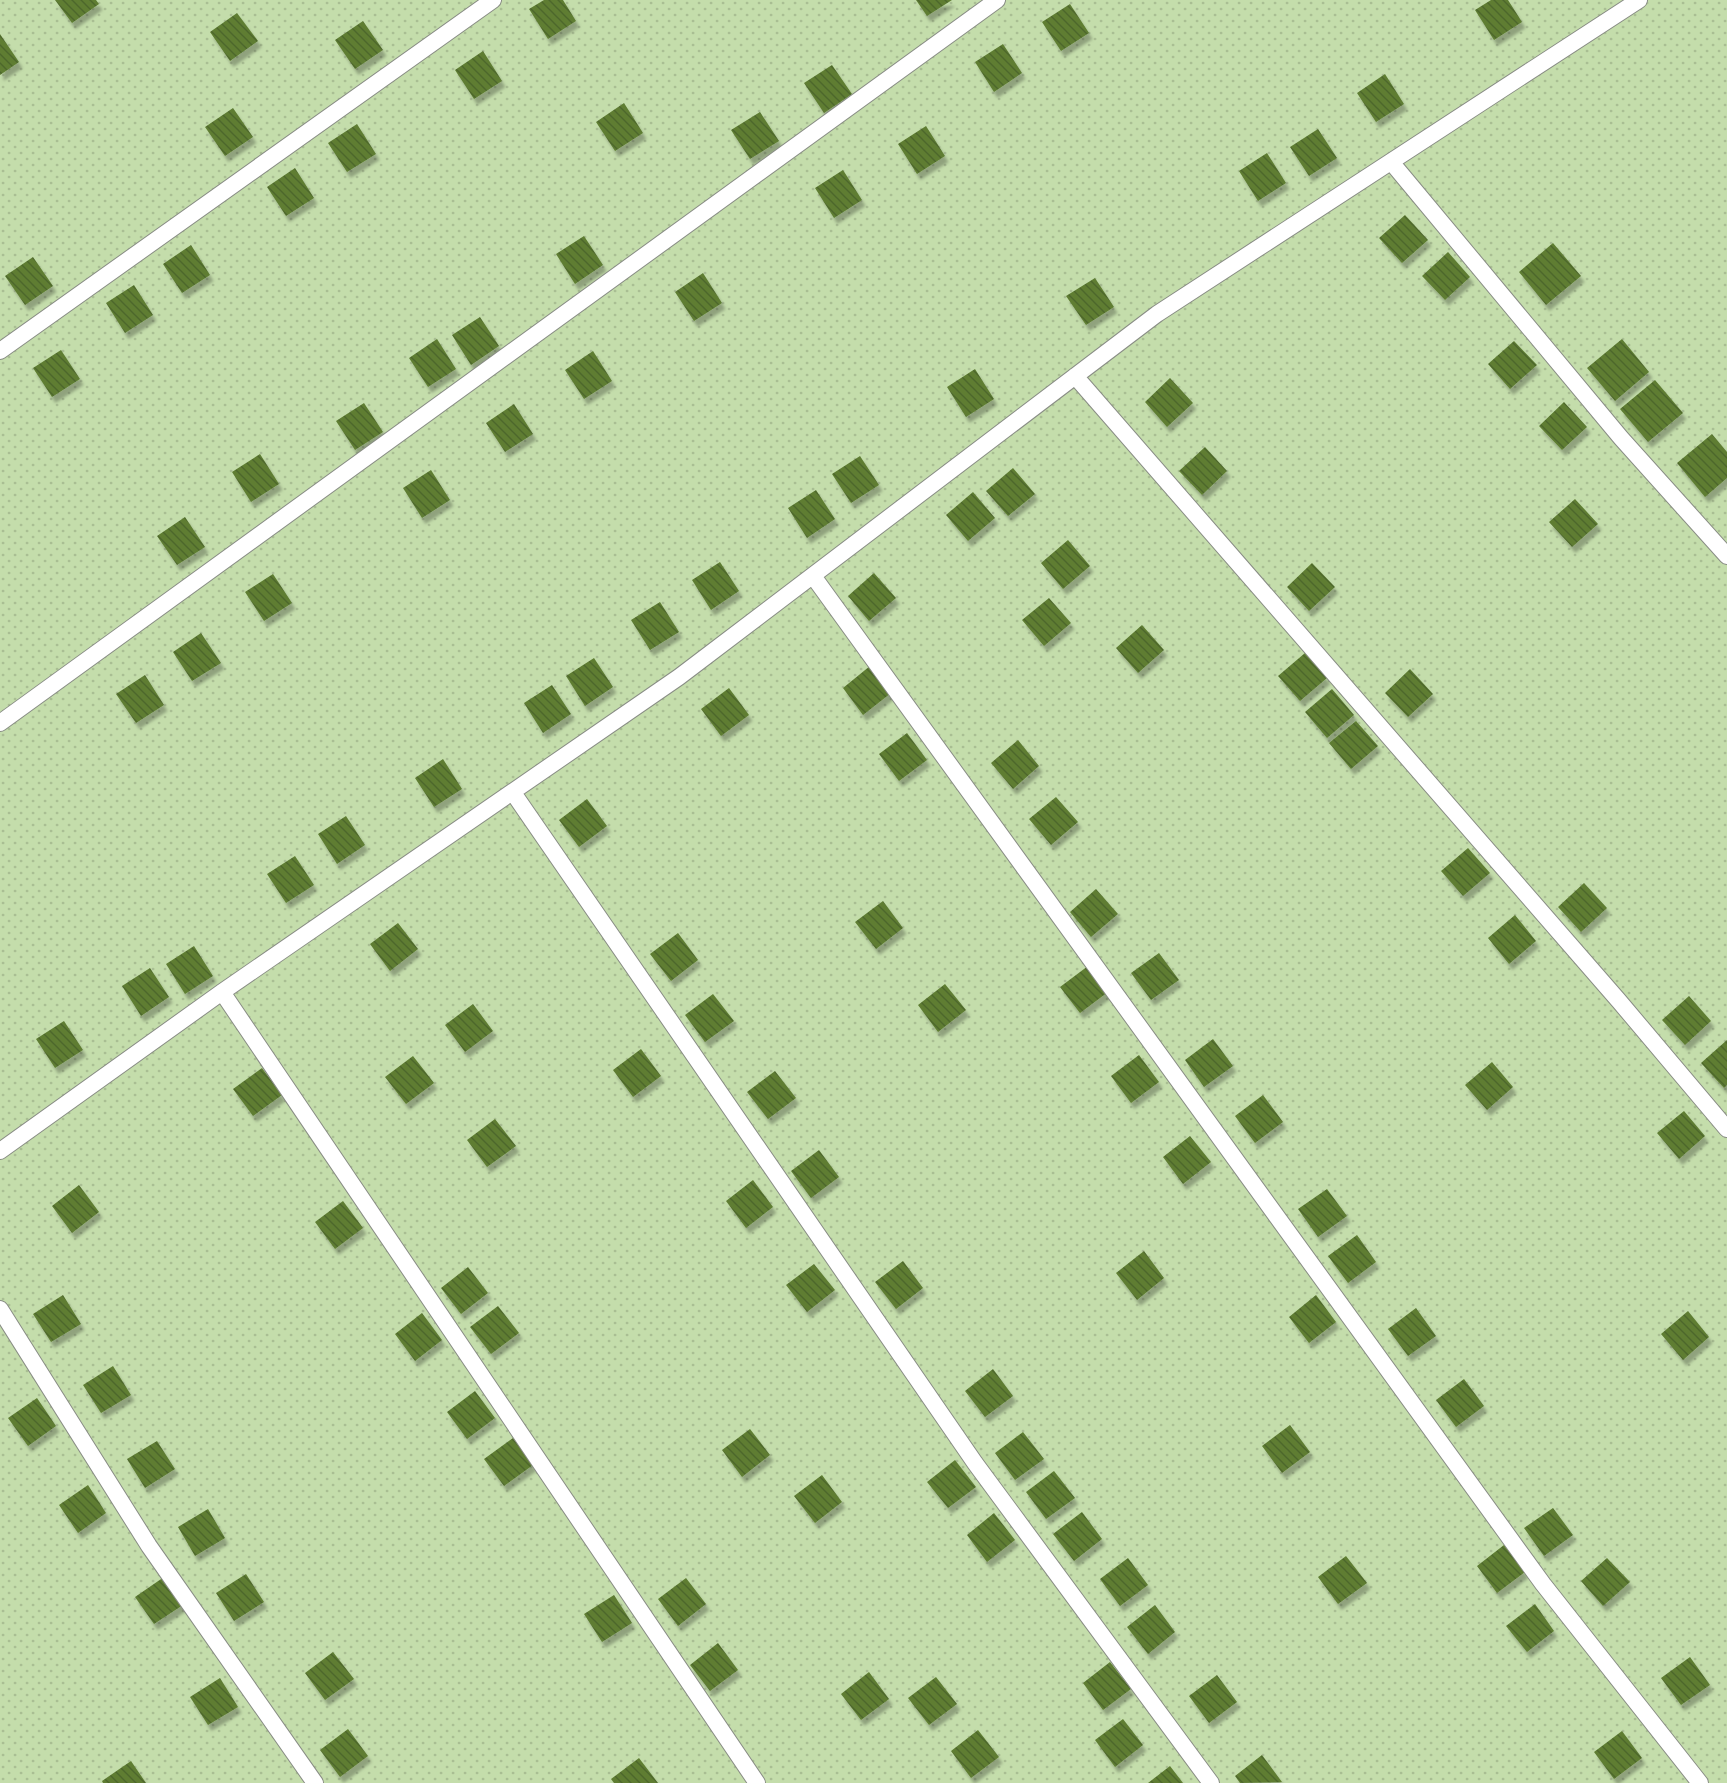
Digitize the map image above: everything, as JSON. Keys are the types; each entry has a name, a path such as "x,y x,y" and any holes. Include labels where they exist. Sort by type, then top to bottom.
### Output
{"lane":[{"path":"0,351 493,0"},
{"path":"0,723 997,0"},
{"path":"0,1151 222,992 514,794 679,677 1157,314 1392,163 1638,0"},
{"path":"1392,163 1621,438 1727,556"},
{"path":"1075,376 1619,1001 1727,1129"},
{"path":"813,576 1543,1584 1700,1783"},
{"path":"514,794 975,1463 1211,1783"},
{"path":"222,992 757,1783"},
{"path":"0,1309 149,1546 315,1783"}],"green space":[{"path":"0,0 1727,0 1727,1783 0,1783"}],"building":[{"path":"55,0 96,0 99,4 72,23"},
{"path":"544,0 563,0 576,21 548,39 529,9"},
{"path":"916,0 952,0 927,16"},
{"path":"1491,0 1508,0 1522,22 1494,40 1475,10"},
{"path":"1070,4 1089,33 1061,51 1042,22"},
{"path":"237,13 258,41 230,61 210,32"},
{"path":"363,21 383,50 355,69 335,40"},
{"path":"0,34 19,62 0,75"},
{"path":"1003,44 1022,73 994,92 975,62"},
{"path":"483,51 502,81 474,99 455,70"},
{"path":"832,65 852,94 824,113 804,83"},
{"path":"1385,74 1404,104 1376,122 1357,93"},
{"path":"624,103 643,133 615,151 596,122"},
{"path":"233,108 253,137 225,156 205,127"},
{"path":"760,112 779,141 750,159 731,130"},
{"path":"357,124 376,154 347,172 328,143"},
{"path":"926,126 945,156 917,174 898,144"},
{"path":"1318,129 1337,158 1309,176 1290,147"},
{"path":"1267,153 1286,183 1258,201 1239,171"},
{"path":"295,168 314,198 286,216 267,187"},
{"path":"843,170 862,200 834,218 815,188"},
{"path":"1405,215 1428,240 1402,263 1379,238"},
{"path":"584,236 603,265 575,284 556,254"},
{"path":"1553,243 1581,276 1546,305 1519,272"},
{"path":"191,245 210,275 182,293 163,264"},
{"path":"1448,252 1470,277 1445,300 1422,276"},
{"path":"33,257 53,286 25,305 5,276"},
{"path":"703,273 722,303 694,321 675,292"},
{"path":"1095,278 1114,307 1086,325 1066,296"},
{"path":"134,285 153,315 125,333 106,303"},
{"path":"480,317 499,346 471,365 452,335"},
{"path":"437,339 456,369 428,387 409,358"},
{"path":"1622,339 1649,372 1615,401 1587,368"},
{"path":"1514,341 1537,365 1510,389 1488,364"},
{"path":"61,350 80,379 52,397 33,368"},
{"path":"593,351 612,381 584,399 565,370"},
{"path":"975,369 994,399 966,417 947,387"},
{"path":"1170,378 1193,403 1167,427 1145,402"},
{"path":"1655,380 1683,413 1648,442 1620,409"},
{"path":"1564,402 1587,427 1562,450 1539,426"},
{"path":"364,403 383,432 355,450 336,421"},
{"path":"514,404 533,434 505,452 486,423"},
{"path":"1712,434 1727,452 1727,478 1705,497 1677,463"},
{"path":"1205,447 1227,471 1202,495 1179,471"},
{"path":"260,454 279,484 251,502 232,472"},
{"path":"860,456 879,485 851,503 832,474"},
{"path":"1013,468 1035,494 1008,516 986,491"},
{"path":"431,470 450,500 422,518 403,488"},
{"path":"816,490 835,519 807,538 788,508"},
{"path":"973,492 995,518 968,541 946,515"},
{"path":"1575,499 1598,524 1572,547 1549,522"},
{"path":"185,517 205,547 177,565 157,536"},
{"path":"1068,540 1090,566 1063,589 1041,563"},
{"path":"720,562 739,591 711,610 692,580"},
{"path":"1312,563 1335,587 1309,611 1287,587"},
{"path":"874,573 896,598 869,621 848,596"},
{"path":"273,574 292,603 264,621 245,592"},
{"path":"1049,598 1071,623 1044,646 1022,620"},
{"path":"660,602 679,632 650,650 631,620"},
{"path":"1142,625 1164,650 1138,673 1116,648"},
{"path":"201,633 221,663 192,681 173,652"},
{"path":"1305,653 1327,678 1300,701 1278,676"},
{"path":"594,658 613,687 585,706 566,676"},
{"path":"870,666 891,693 863,715 843,688"},
{"path":"1410,669 1433,694 1408,717 1385,693"},
{"path":"145,675 164,705 136,723 116,694"},
{"path":"552,685 571,714 543,733 524,703"},
{"path":"729,688 749,715 721,736 701,709"},
{"path":"1332,689 1354,715 1327,738 1305,712"},
{"path":"1356,721 1378,746 1351,769 1329,743"},
{"path":"907,733 927,760 899,781 879,754"},
{"path":"1018,740 1039,766 1013,789 991,763"},
{"path":"443,759 462,789 434,807 415,778"},
{"path":"1056,797 1078,822 1051,845 1029,819"},
{"path":"587,799 607,826 579,847 559,820"},
{"path":"346,816 365,845 337,864 318,834"},
{"path":"1468,848 1490,873 1463,896 1441,871"},
{"path":"295,856 314,885 286,903 267,874"},
{"path":"1584,883 1607,908 1581,932 1558,907"},
{"path":"1096,889 1118,914 1091,937 1070,912"},
{"path":"883,901 903,928 876,949 855,922"},
{"path":"1515,915 1536,941 1509,964 1488,938"},
{"path":"398,923 418,949 390,971 370,944"},
{"path":"678,933 698,960 671,981 650,954"},
{"path":"194,946 213,976 185,994 166,964"},
{"path":"1159,953 1179,980 1151,1000 1131,973"},
{"path":"1088,966 1108,992 1080,1013 1060,987"},
{"path":"150,968 169,997 141,1016 122,986"},
{"path":"945,984 966,1010 938,1032 918,1005"},
{"path":"713,994 734,1021 705,1042 685,1015"},
{"path":"1689,996 1711,1021 1685,1045 1662,1020"},
{"path":"473,1004 493,1031 465,1052 445,1025"},
{"path":"64,1021 83,1050 55,1068 36,1039"},
{"path":"1213,1039 1233,1066 1204,1087 1185,1060"},
{"path":"1727,1040 1727,1085 1724,1088 1701,1063"},
{"path":"641,1049 661,1076 633,1097 613,1070"},
{"path":"1139,1055 1159,1082 1131,1103 1111,1076"},
{"path":"413,1056 434,1083 406,1104 385,1077"},
{"path":"1492,1062 1513,1087 1487,1110 1465,1085"},
{"path":"262,1068 282,1095 253,1116 233,1089"},
{"path":"775,1071 796,1098 768,1119 747,1092"},
{"path":"1263,1095 1283,1122 1255,1143 1235,1116"},
{"path":"1684,1111 1705,1136 1679,1159 1657,1133"},
{"path":"495,1119 516,1146 487,1167 467,1140"},
{"path":"1190,1136 1211,1162 1183,1184 1163,1157"},
{"path":"819,1150 839,1177 811,1198 791,1171"},
{"path":"753,1180 773,1207 746,1228 726,1201"},
{"path":"79,1185 99,1212 72,1233 52,1206"},
{"path":"1327,1189 1347,1216 1318,1237 1298,1209"},
{"path":"343,1201 363,1228 335,1249 315,1222"},
{"path":"1357,1235 1376,1262 1348,1283 1328,1256"},
{"path":"1144,1251 1164,1278 1137,1300 1116,1273"},
{"path":"903,1261 923,1288 896,1309 875,1282"},
{"path":"814,1264 835,1290 807,1312 786,1285"},
{"path":"468,1267 488,1293 461,1314 441,1288"},
{"path":"63,1295 81,1324 51,1342 33,1314"},
{"path":"1316,1295 1336,1322 1309,1343 1289,1317"},
{"path":"498,1306 519,1333 491,1354 470,1327"},
{"path":"1416,1308 1436,1336 1408,1356 1388,1329"},
{"path":"1688,1311 1709,1337 1683,1360 1661,1334"},
{"path":"422,1313 442,1340 415,1361 395,1334"},
{"path":"113,1366 131,1395 101,1413 83,1385"},
{"path":"993,1369 1013,1396 985,1417 965,1391"},
{"path":"1464,1379 1484,1406 1456,1427 1436,1400"},
{"path":"475,1391 495,1418 467,1439 447,1412"},
{"path":"37,1398 56,1426 28,1446 8,1418"},
{"path":"1290,1425 1310,1452 1282,1473 1262,1446"},
{"path":"750,1429 770,1455 742,1477 722,1450"},
{"path":"1023,1432 1044,1459 1015,1480 995,1453"},
{"path":"513,1438 533,1465 504,1486 484,1459"},
{"path":"157,1441 175,1469 145,1488 127,1459"},
{"path":"955,1460 976,1487 948,1508 927,1482"},
{"path":"1054,1471 1075,1498 1046,1519 1026,1492"},
{"path":"822,1475 842,1502 815,1523 794,1496"},
{"path":"88,1485 106,1513 78,1533 59,1505"},
{"path":"1553,1508 1573,1535 1544,1556 1524,1528"},
{"path":"208,1509 225,1538 195,1556 178,1527"},
{"path":"1082,1512 1102,1539 1074,1561 1053,1534"},
{"path":"994,1513 1015,1540 987,1562 967,1535"},
{"path":"1504,1545 1525,1572 1497,1593 1477,1566"},
{"path":"1346,1556 1367,1583 1338,1604 1318,1577"},
{"path":"1128,1558 1148,1585 1120,1606 1100,1579"},
{"path":"1607,1558 1630,1582 1603,1606 1581,1581"},
{"path":"246,1574 264,1602 234,1621 216,1593"},
{"path":"164,1577 183,1605 154,1624 135,1597"},
{"path":"686,1578 706,1604 678,1626 658,1599"},
{"path":"614,1595 632,1623 602,1642 584,1614"},
{"path":"1535,1604 1554,1631 1527,1652 1506,1626"},
{"path":"1155,1605 1175,1632 1148,1654 1127,1627"},
{"path":"718,1643 738,1670 710,1691 690,1665"},
{"path":"333,1652 354,1679 325,1700 305,1673"},
{"path":"1690,1657 1710,1685 1681,1705 1661,1678"},
{"path":"1110,1662 1131,1689 1103,1710 1083,1683"},
{"path":"869,1672 889,1699 861,1720 841,1694"},
{"path":"1217,1675 1237,1702 1209,1723 1189,1696"},
{"path":"936,1677 957,1704 929,1725 908,1698"},
{"path":"220,1678 238,1707 208,1725 190,1697"},
{"path":"1123,1719 1143,1745 1115,1767 1095,1740"},
{"path":"348,1729 368,1756 340,1777 320,1750"},
{"path":"978,1730 999,1757 971,1778 951,1751"},
{"path":"1622,1731 1642,1758 1614,1779 1594,1752"},
{"path":"1262,1755 1282,1782 1240,1783 1235,1776"},
{"path":"639,1758 658,1783 614,1783 611,1779"},
{"path":"131,1761 146,1783 103,1783 102,1781"},
{"path":"1170,1766 1183,1783 1148,1783"}]}
